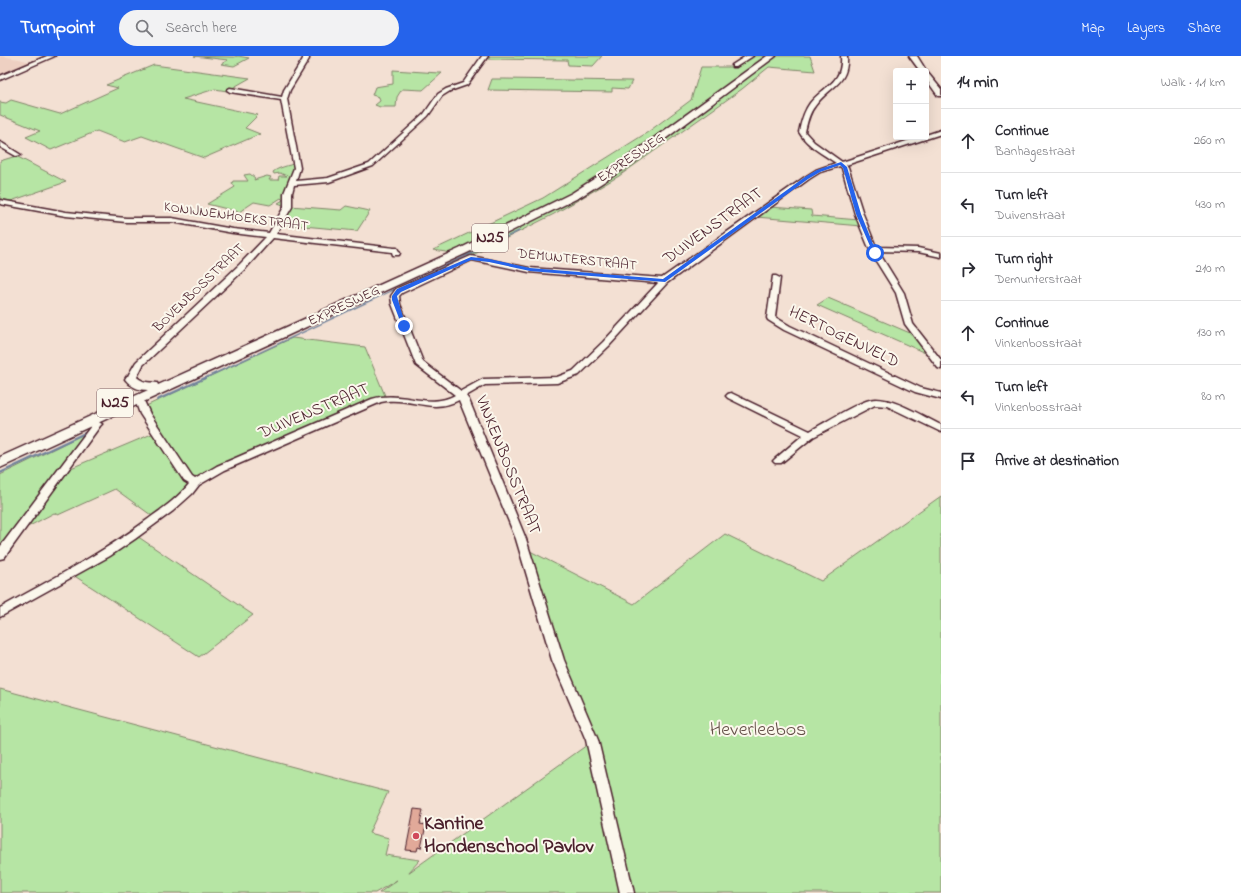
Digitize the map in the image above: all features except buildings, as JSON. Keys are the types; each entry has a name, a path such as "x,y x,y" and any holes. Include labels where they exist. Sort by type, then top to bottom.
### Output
{"highway":[{"name":"EXPRESWEG","path":"0,455 138,402 269,331 482,235 557,198 621,159 763,56"},
{"name":"EXPRESWEG","path":"0,463 138,402 463,251 559,204 629,161 772,56"},
{"path":"132,379 138,402"},
{"path":"132,379 141,386 138,402"}],"main road":[{"path":"913,56 922,68"},
{"path":"929,78 941,94"}],"street":[{"path":"0,78 52,56"},
{"path":"230,90 284,99 287,90 306,59 306,56"},
{"path":"291,183 329,180 371,165 426,115 440,95 448,90 465,84 485,56"},
{"path":"734,66 750,56"},
{"path":"844,56 846,68 844,72 840,78 812,105 802,132 805,137 845,167 859,214 874,249 900,293 910,324 926,348 941,366"},
{"name":"BOVENBOSSTRAAT","path":"132,379 133,374 139,364 243,266 271,236 280,223 288,207 288,193 297,168 284,99"},
{"name":"DUIVENSTRAAT","path":"0,613 106,553 131,537 169,509 188,492 195,483 221,468 376,400 390,399 425,404 440,404 454,400 483,382 556,380 576,373 606,344 664,281 807,178 818,171 941,132"},
{"path":"0,144 18,155"},
{"name":"KONIJNENHOEKSTRAAT","path":"0,202 66,214 126,220 172,220 233,231 394,250 396,253"},
{"path":"874,249 918,250 941,255"},
{"name":"VINKENBOSSTRAAT","path":"489,260 471,258 399,290 395,296 396,304 419,363 464,400 521,539 558,660 592,740 628,893"},
{"name":"DEMUNTERSTRAAT","path":"489,260 530,270 664,281"},
{"name":"HERTOGENVELD","path":"776,278 771,318 787,328 918,390 941,396"},
{"path":"731,396 810,435"},
{"path":"138,402 188,478 195,483"},
{"path":"778,461 810,435 867,404 875,402 889,404 941,429"},
{"path":"0,555 97,424"}],"shaded area":[{"path":"0,56 19,59 34,63 0,76"}],"green space":[{"path":"194,56 238,56 249,58 234,66 221,64 228,60"},
{"path":"487,56 602,56 593,66 568,65 567,60 485,59"},
{"path":"751,56 810,56 815,71 769,67 742,89 619,176 554,214 471,256 433,250 543,198 648,132 691,100 701,67 736,67"},
{"path":"154,65 250,78 227,91 215,89 183,99 258,115 245,128 260,134 204,158 142,136 125,142 97,131 51,150 26,137 40,131 0,115 0,102 6,103 11,100 60,114 118,88 106,85"},
{"path":"393,70 442,73 423,90 402,89 397,97 396,107 380,107 375,105 380,101 379,97 372,95 375,87 393,84"},
{"path":"492,79 632,81 628,89 612,88 612,92 488,90"},
{"path":"16,156 66,182 11,201 0,199 0,161"},
{"path":"296,163 290,206 341,210 346,206 370,211 357,231 282,224 283,205 278,203 283,200 281,198 270,205 254,202 239,212 207,204 235,187 232,183 233,181 248,181 244,175 250,174 255,178 254,180 267,176 271,177 269,180 278,180 279,176 287,176 280,173 274,174 273,172 275,170"},
{"path":"770,207 811,210 812,216 859,220 861,226 756,217"},
{"path":"828,298 917,336 932,356 817,305"},
{"path":"292,338 365,347 386,398 200,478 192,478 148,412 146,406"},
{"path":"88,432 64,471 154,433 189,485 155,518 115,489 58,515 54,513 20,531 0,546 0,475"},
{"name":"Heverleebos","path":"941,496 941,893 379,893 397,880 375,893 0,893 0,689 388,792 369,833 389,838 385,855 420,860 408,873 594,740 568,674 528,550 634,604 725,534 821,581"},
{"path":"137,536 253,615 199,657 73,575"}],"waterway":[{"path":"203,379 519,231"},
{"path":"157,400 205,378"},
{"path":"0,473 87,432"}],"place":[{"name":"Kantine Hondenschool Pavlov","path":"416,836"}],"route":[{"path":"404,326 395,300 395,296 399,290 471,258 489,260 530,270 664,281 807,178 818,171 841,164 845,167 859,214 875,253"}]}
